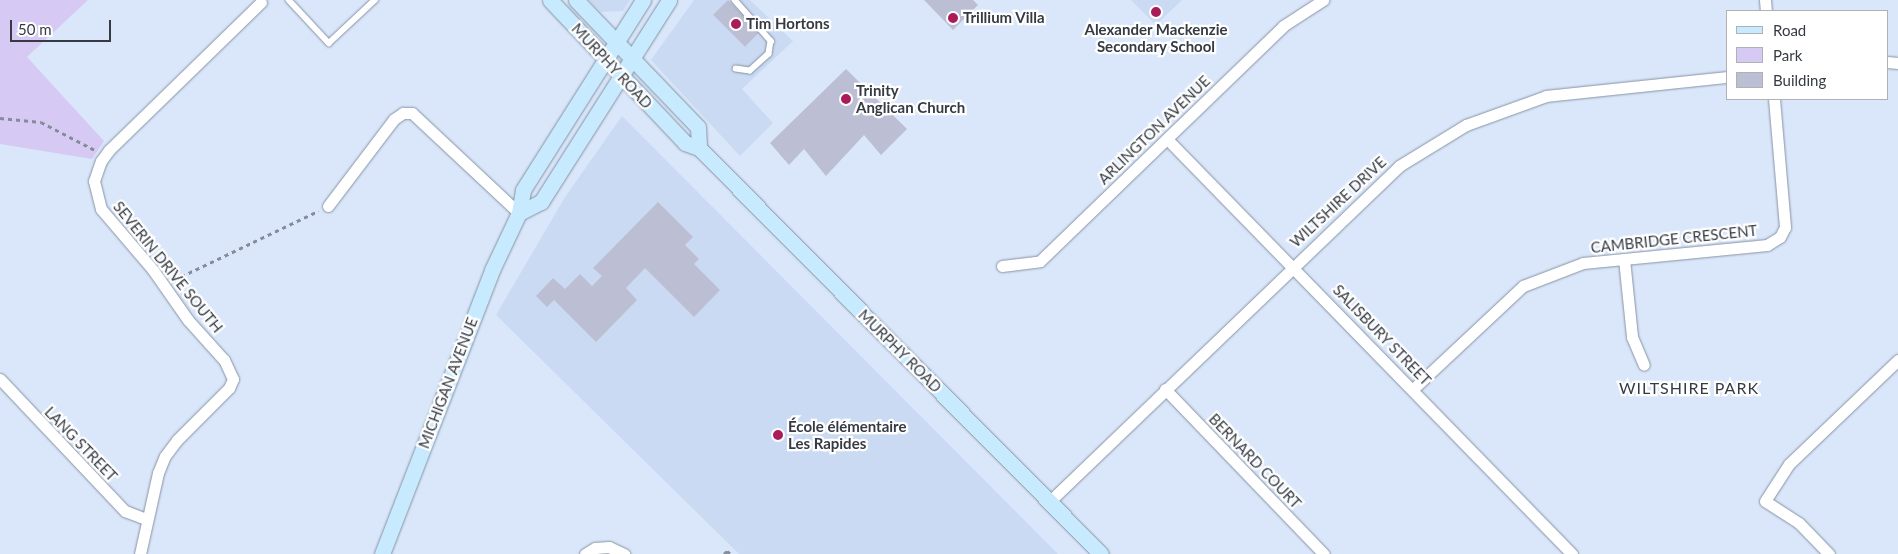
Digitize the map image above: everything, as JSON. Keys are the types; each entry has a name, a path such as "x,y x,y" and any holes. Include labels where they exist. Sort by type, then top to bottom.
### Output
{"street":[{"name":"MURPHY ROAD","path":"550,0 685,143 699,148 1101,554"},
{"name":"MURPHY ROAD","path":"576,0 698,127 699,148"},
{"name":"MICHIGAN AVENUE","path":"382,554 492,270 519,214 523,190 644,0"},
{"path":"328,206 394,119 403,113 412,113 519,214 541,202 634,59 669,0"},
{"name":"ARLINGTON AVENUE","path":"1002,266 1040,261 1283,26 1322,0"},
{"name":"SEVERIN DRIVE SOUTH","path":"140,554 146,520 165,456 177,440 229,388 233,379 224,360 188,320 163,284 101,209 94,181 105,155 261,2"},
{"name":"WILTSHIRE DRIVE","path":"1050,501 1399,166 1466,125 1546,96 1726,77"},
{"name":"CAMBRIDGE CRESCENT","path":"1413,389 1523,286 1583,263 1767,245 1780,237 1786,227 1774,100"},
{"name":"SALISBURY STREET","path":"1167,139 1572,554"},
{"path":"1624,259 1632,337 1644,365"},
{"path":"1828,554 1800,523 1765,501 1788,464 1898,361"},
{"name":"LANG STREET","path":"0,379 126,511 146,520"},
{"name":"BERNARD COURT","path":"1165,389 1324,554"},
{"path":"585,554 595,548 609,547 624,554"}],"lane":[{"path":"289,0 329,44 375,0"},
{"path":"735,0 771,41 769,54 750,70 736,68"}],"path":[{"path":"0,118 41,122 105,155"},
{"path":"163,284 301,221 328,206"},
{"path":"724,554 728,551 731,554"}],"shaded area":[{"path":"589,0 630,0 623,11 601,12"},
{"path":"694,0 750,0 793,41 742,89 773,123 740,156 651,60"},
{"name":"Alexander Mackenzie Secondary School","path":"1131,0 1182,0 1156,25"},
{"name":"École élémentaire Les Rapides","path":"622,116 1058,554 739,554 496,315 565,197"}],"green space":[{"path":"0,0 88,0 27,57 104,141 92,159 0,144"}],"building":[{"name":"Tim Hortons","path":"728,0 760,32 745,47 713,15"},
{"name":"Trillium Villa","path":"924,0 973,0 978,5 953,30"},
{"name":"Trinity Anglican Church","path":"846,69 907,129 881,155 864,135 826,176 804,149 789,165 770,143"},
{"path":"658,202 693,237 685,245 699,259 694,264 720,290 694,317 645,268 626,288 637,300 596,342 554,300 547,307 536,296 553,278 565,289 580,274 592,286 602,276 593,268"}],"place":[{"name":"Alexander Mackenzie Secondary School","path":"1156,12"},
{"name":"Trillium Villa","path":"953,18"},
{"name":"Tim Hortons","path":"736,24"},
{"name":"Trinity Anglican Church","path":"846,99"},
{"name":"École élémentaire Les Rapides","path":"778,435"}],"district":[{"name":"WILTSHIRE PARK","path":"1689,388"}]}
